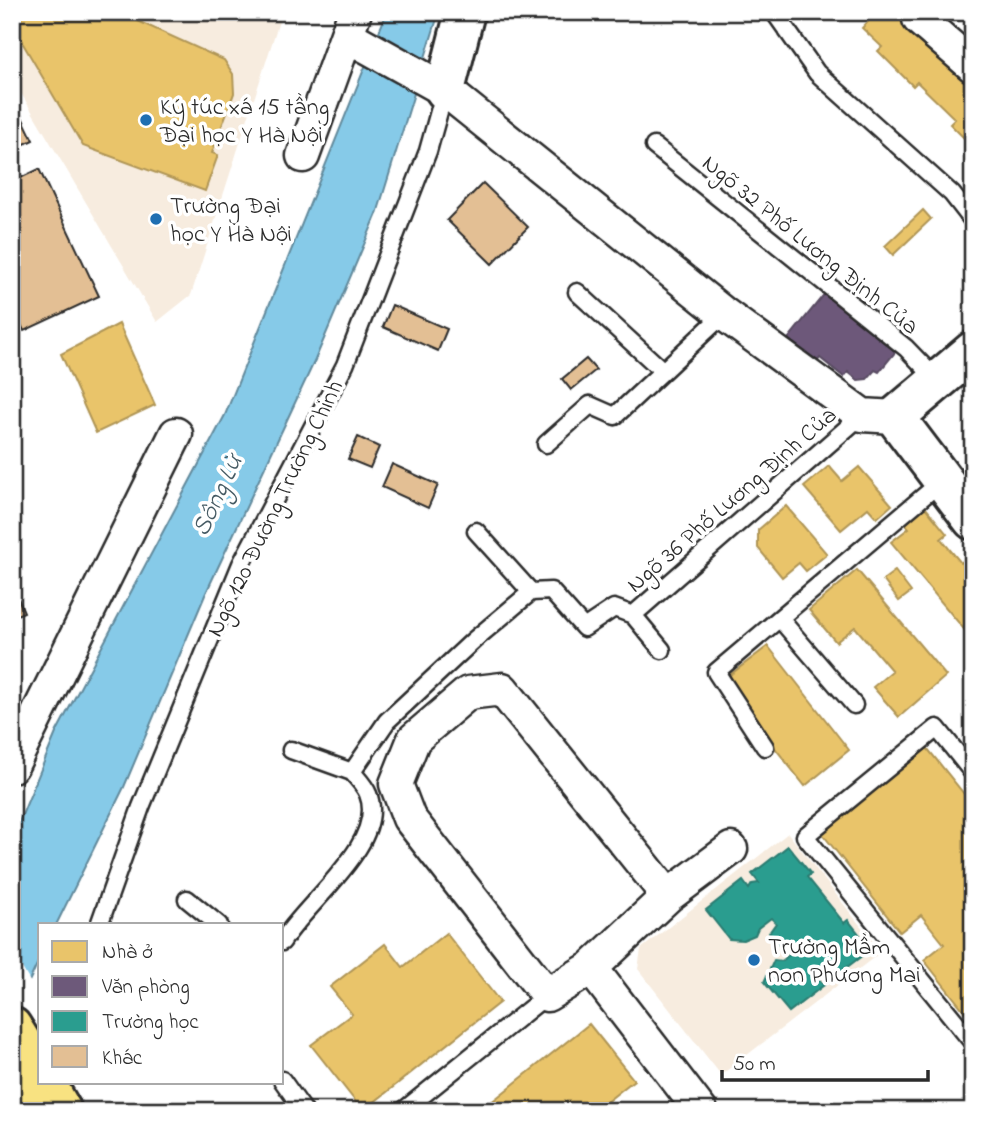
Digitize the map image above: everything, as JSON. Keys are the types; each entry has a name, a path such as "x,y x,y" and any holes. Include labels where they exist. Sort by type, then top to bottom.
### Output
{"main road":[{"path":"22,1052 37,1111"},
{"path":"47,1084 62,1111"},
{"path":"12,1104 16,1111"}],"street":[{"name":"Ngõ 120 Đường Trường Chinh","path":"432,81 465,12"},
{"path":"919,19 973,66"},
{"path":"303,156 351,24 377,51 432,81 724,314 879,416 943,480 973,520"},
{"path":"879,416 937,380 973,351"},
{"path":"12,766 176,434"},
{"path":"668,896 502,689 468,693 414,739 396,784 409,818 432,851 547,995 591,968 668,896 731,849"},
{"path":"591,968 701,1111"}],"lane":[{"path":"774,12 817,73 952,194 973,221"},
{"name":"Ngõ 120 Đường Trường Chinh","path":"100,923 141,807 241,564 345,365 428,151 432,81"},
{"name":"Ngõ 32 Phố Lương Định Của","path":"654,146 895,339 937,380"},
{"path":"577,292 663,372"},
{"path":"546,444 590,405 615,416 724,314"},
{"name":"Ngõ 36 Phố Lương Định Của","path":"662,650 633,615 879,416"},
{"path":"765,747 716,672 943,480"},
{"path":"476,531 531,592"},
{"path":"352,772 387,721 474,640 531,592 551,591 584,628 614,608 633,615"},
{"path":"780,619 854,705"},
{"path":"973,773 937,728 804,836 973,1043"},
{"path":"284,938 293,922 334,882 372,824 368,794 352,772 290,750"},
{"path":"187,899 217,923"},
{"path":"403,1111 547,995"},
{"path":"284,1083 303,1111"}],"shaded area":[{"name":"Trường Đại học Y Hà Nội","path":"12,12 282,12 191,295 157,322 12,78"},
{"name":"Trường Mầm non Phương Mai","path":"788,833 881,952 721,1075 638,969 641,949"}],"water":[{"name":"Sông Lừ","path":"387,12 439,12 377,214 315,360 205,595 124,787 57,923 38,923 38,962 12,1018 12,839 56,733 225,415"}],"pier":[{"path":"12,951 32,985 12,1022"}],"building: Nhà ở":[{"name":"Ký túc xá 15 tầng Đại học Y Hà Nội","path":"12,12 118,12 224,60 233,74 234,93 212,153 218,155 205,191 83,146 12,25"},
{"path":"877,12 925,12 973,72 973,147 950,124 955,119 917,82 913,86 878,51 882,47 862,28"},
{"path":"923,210 931,219 893,255 885,246"},
{"path":"119,324 155,405 96,433 61,354"},
{"path":"829,466 842,481 859,467 892,505 877,518 868,508 841,530 804,487"},
{"path":"786,506 827,554 806,571 799,563 782,577 758,548 758,530"},
{"path":"925,507 947,534 941,539 961,563 967,557 973,564 973,640 891,542 909,528 905,523"},
{"path":"857,570 946,676 899,717 873,687 892,671 855,627 836,642 809,610"},
{"path":"895,571 911,592 899,601 883,580"},
{"path":"768,646 849,750 805,786 722,681"},
{"path":"923,743 973,805 973,1022 924,960 944,944 921,915 900,932 817,827"},
{"path":"446,933 500,1002 363,1111 311,1045 352,1014 330,987 385,944 403,967"},
{"path":"589,1024 634,1080 595,1111 480,1111"}],"building: Văn phòng":[{"path":"826,292 897,350 879,372 875,370 867,379 858,380 848,372 844,377 820,358 817,362 788,339"}],"building: Trường học":[{"path":"788,846 811,874 807,877 844,923 848,920 871,949 834,977 826,968 824,973 816,976 824,985 789,1012 764,982 774,960 782,961 796,949 790,942 782,946 772,941 769,933 776,923 771,918 758,928 755,935 743,940 729,939 706,910 743,881 749,889 752,884 759,883 752,874"}],"building: Khác":[{"path":"12,96 33,140 12,150"},
{"path":"39,169 99,296 24,331 12,305 12,182"},
{"path":"483,183 528,227 492,264 447,220"},
{"path":"392,305 447,329 438,351 383,327"},
{"path":"586,359 596,370 571,390 562,379"},
{"path":"358,437 379,447 370,468 348,459"},
{"path":"392,464 438,485 428,508 382,487"},
{"path":"12,584 24,612 12,617"}],"place":[{"name":"Ký túc xá 15 tầng Đại học Y Hà Nội","path":"146,120"},
{"name":"Trường Đại học Y Hà Nội","path":"156,219"},
{"name":"Trường Mầm non Phương Mai","path":"754,960"}]}
